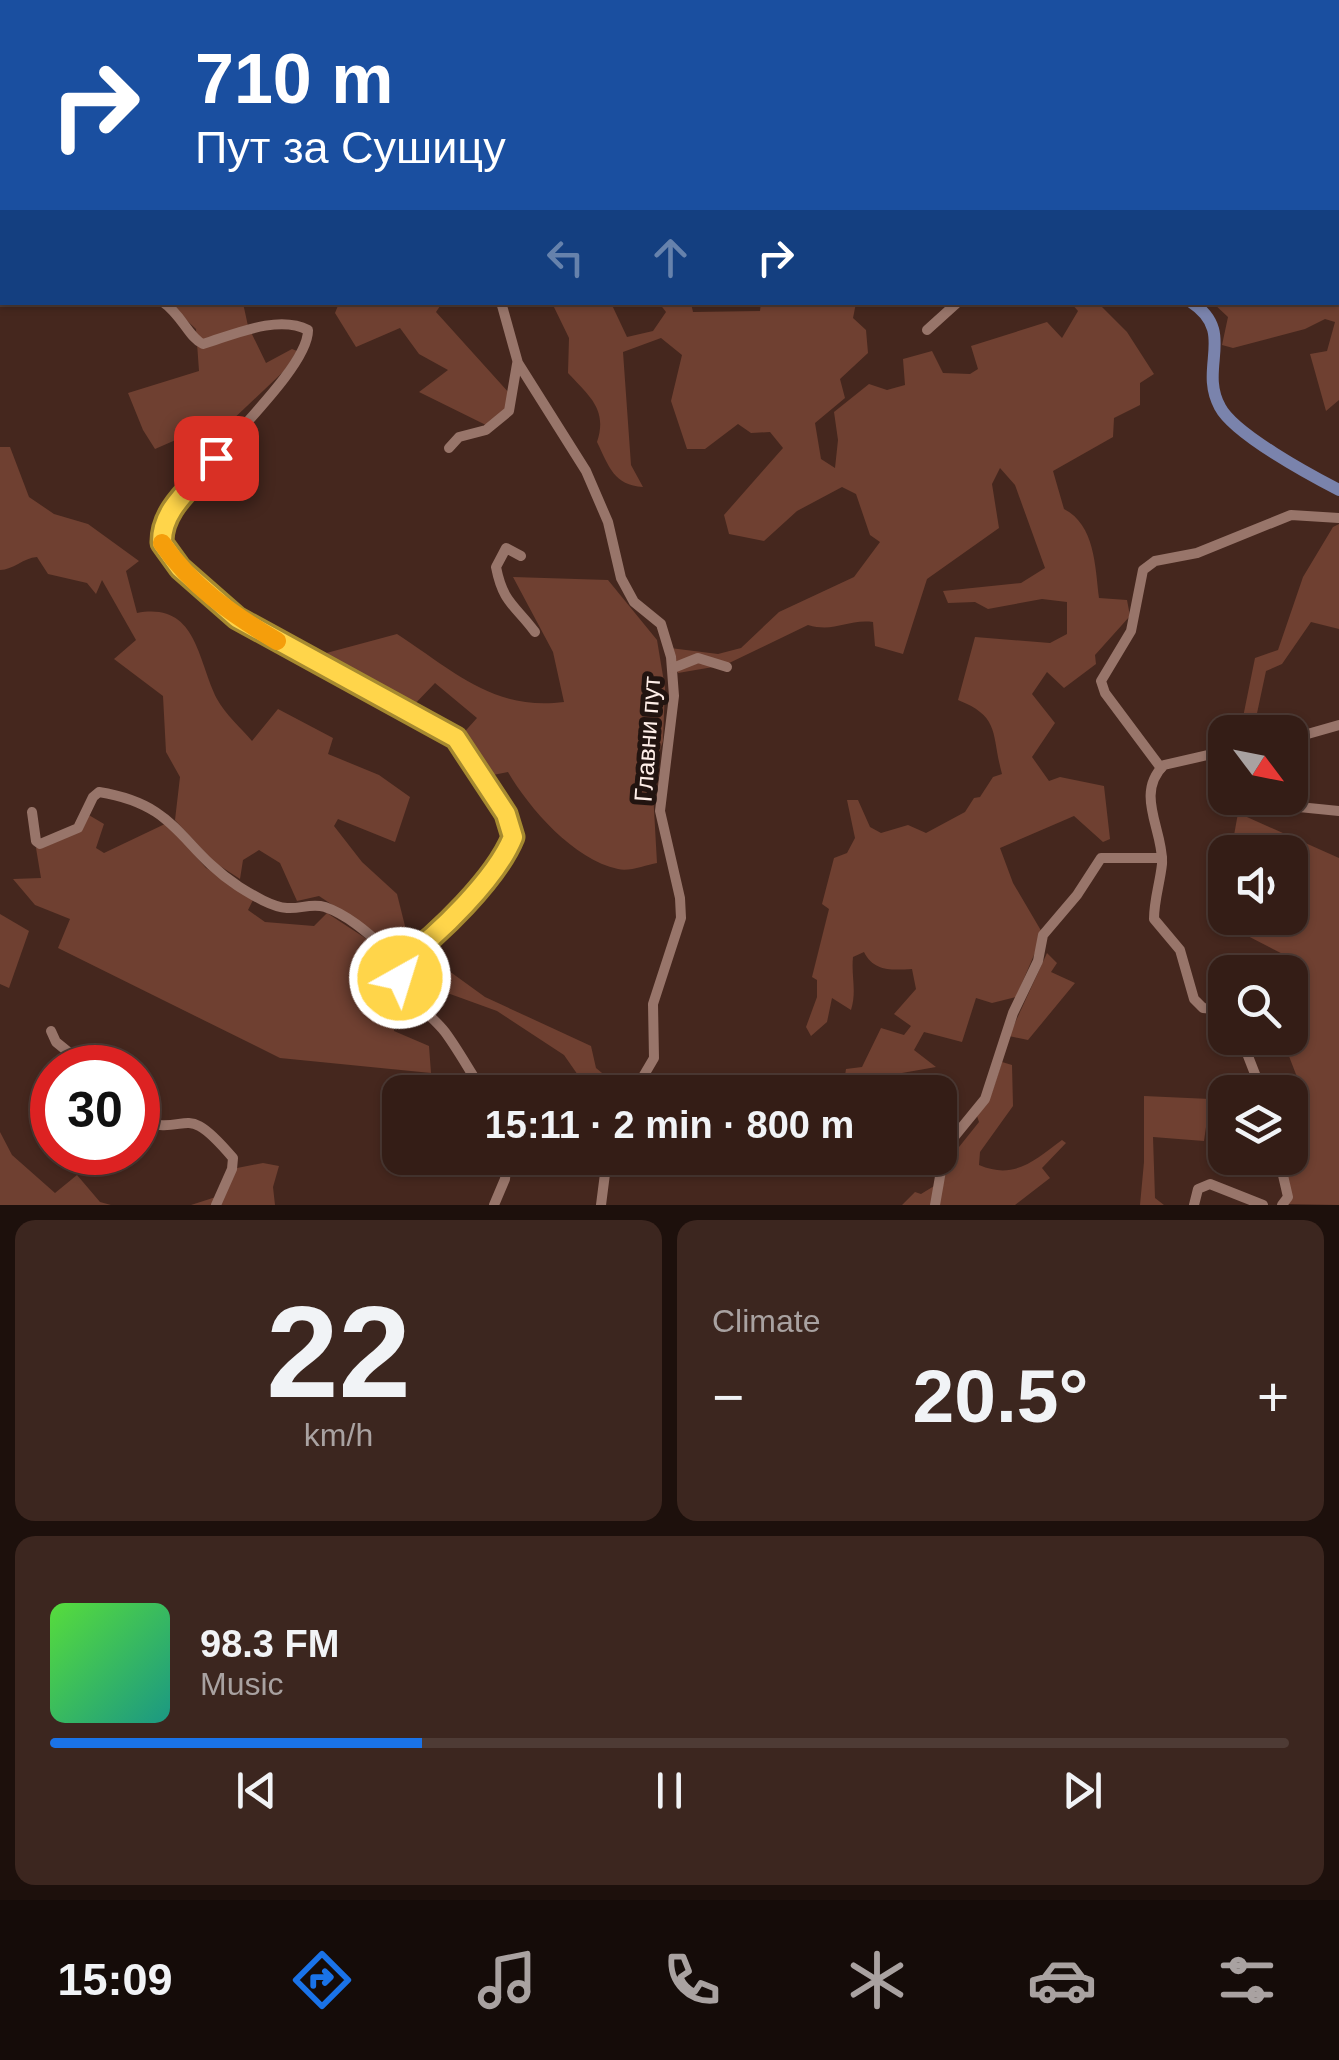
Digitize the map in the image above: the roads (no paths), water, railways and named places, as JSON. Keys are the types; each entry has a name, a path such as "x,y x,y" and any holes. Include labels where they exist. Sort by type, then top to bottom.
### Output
{"main road":[{"path":"1195,305 1215,328 1212,381 1227,417 1253,438 1339,490"}],"street":[{"path":"167,305 179,313 192,337 203,344 280,325 299,325 308,330 308,342 292,367 179,499 163,528 162,543 180,568 237,618 456,738 506,814 513,837 502,864 426,946 401,962 398,971 405,988 443,1029 472,1075"},
{"name":"Главни пут","path":"502,305 518,363 594,486 608,522 621,578 634,602 661,624 672,668 671,739 660,811 680,898 680,918 653,1004 654,1058 644,1075"},
{"path":"927,330 955,305"},
{"path":"448,448 460,438 486,430 509,412 518,363"},
{"path":"1161,768 1100,681 1132,631 1142,570 1155,560 1197,552 1291,515 1339,518"},
{"path":"521,556 506,548 496,567 505,600 526,618 535,632"},
{"path":"672,668 698,658 727,667"},
{"path":"1308,733 1339,725"},
{"path":"1208,756 1161,768 1154,781 1150,808 1162,858 1154,919 1180,950 1194,999 1208,1008"},
{"path":"32,812 36,841 40,844 78,828 99,792 151,807 168,818 206,860 237,885 279,907 316,905 334,910 401,962"},
{"path":"1308,808 1339,811"},
{"path":"935,1205 945,1148 985,1098 1012,1013 1038,961 1048,927 1077,895 1101,858 1162,858"},
{"path":"50,1031 60,1045"},
{"path":"160,1123 192,1120 206,1127 233,1158 216,1205"},
{"path":"494,1205 505,1175"},
{"path":"601,1205 605,1175"},
{"path":"1282,1205 1288,1197 1283,1175"},
{"path":"1194,1205 1198,1189 1210,1184 1263,1205"}]}
